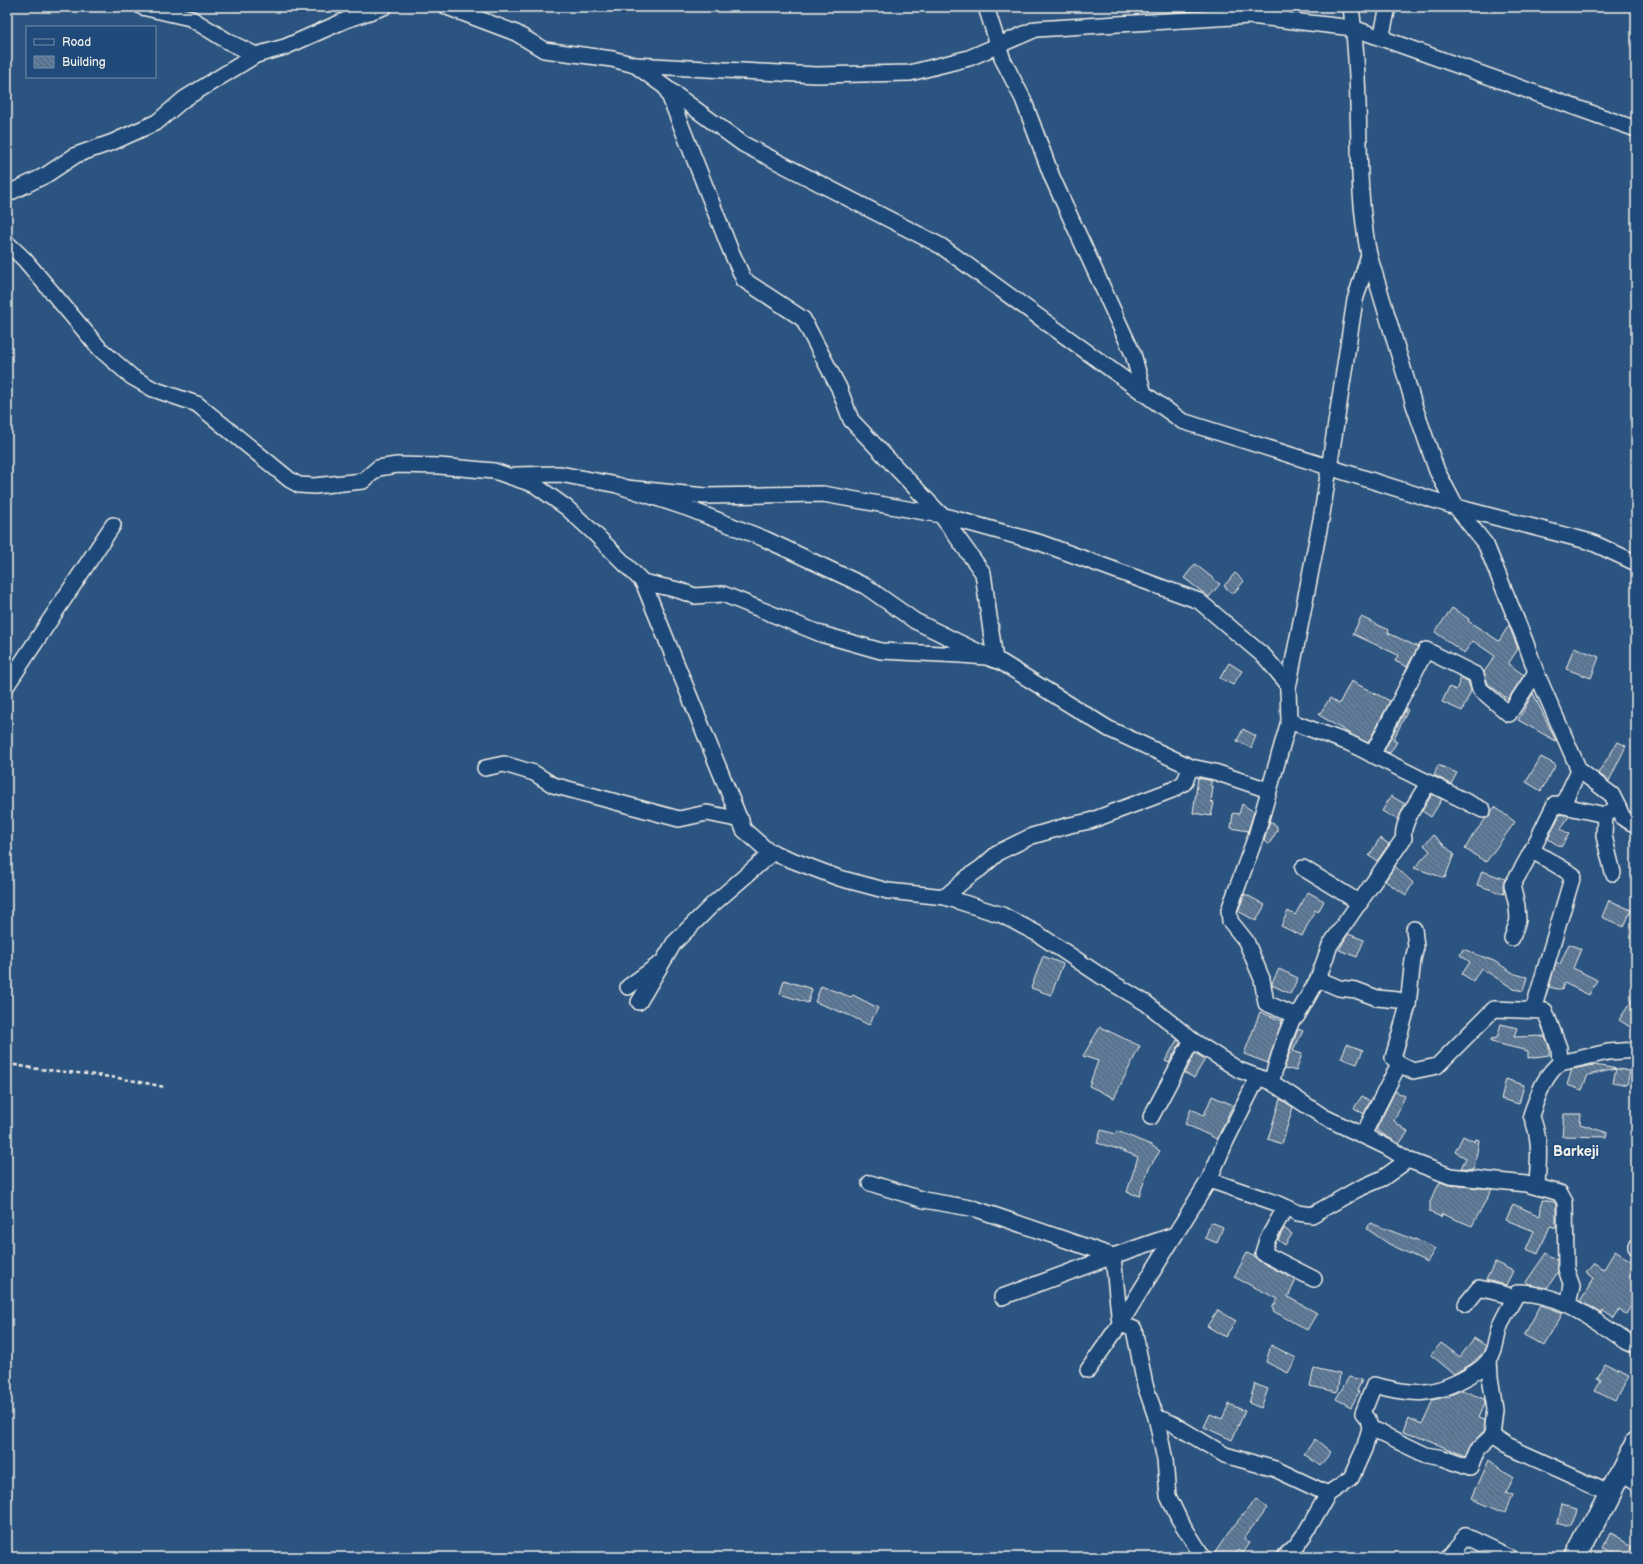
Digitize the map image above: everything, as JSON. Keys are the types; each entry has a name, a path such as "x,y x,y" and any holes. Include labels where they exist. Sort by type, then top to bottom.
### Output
{"street":[{"path":"142,7 190,18 229,42 256,55"},
{"path":"7,194 46,175 76,155 113,142 157,122 184,99 256,55 285,47 346,20 384,7"},
{"path":"447,7 516,33 544,50 612,59 635,65 816,76 910,73 969,58 1036,29 1250,16 1353,28 1636,129"},
{"path":"986,7 1003,60 1023,98 1052,177 1133,354 1144,394"},
{"path":"1351,7 1364,229 1369,255 1414,405 1437,471 1456,507 1486,545 1526,641 1536,672 1579,770 1612,795 1611,811 1604,836 1613,873"},
{"path":"1381,38 1388,7"},
{"path":"635,65 667,90 743,144 941,246 1182,421 1456,507 1591,542 1636,563"},
{"path":"667,90 727,242 744,280 803,319 838,388 851,420 941,515 983,572 995,660"},
{"path":"7,243 24,259 100,349 132,377 153,389 197,404 290,480 299,485 314,486 363,481 378,468 397,465 439,466 494,471 535,486 567,508 643,582 744,830 768,851 839,878 888,891 945,897 1002,915 1038,934 1146,1003 1192,1040 1240,1070 1265,1079 1324,1117 1363,1135 1408,1160 1450,1176 1526,1184 1560,1193 1565,1202 1566,1269 1572,1286 1568,1304"},
{"path":"1369,255 1355,300 1322,514 1288,688 1289,721 1256,836 1229,910 1230,921 1246,941 1262,979 1266,1003 1297,1016 1318,979 1324,958 1330,945 1404,838 1402,833 1404,825 1428,783"},
{"path":"508,476 560,474 617,485 686,508 758,536 865,586 915,621 995,660"},
{"path":"626,488 705,496 823,494 941,515 1041,544 1199,601 1265,657 1287,683 1288,688"},
{"path":"7,685 113,525"},
{"path":"643,582 678,590 695,596 723,594 821,634 881,652 986,657 1001,662 1109,729 1191,767 1216,772 1268,790"},
{"path":"1372,755 1426,650 1476,675 1480,689 1509,714 1536,672"},
{"path":"1289,721 1349,744 1483,810"},
{"path":"484,768 504,764 534,773 553,785 679,819 707,813 741,820"},
{"path":"945,897 999,852 1032,836 1090,821 1172,790 1184,782 1191,767"},
{"path":"1563,804 1579,770"},
{"path":"1512,938 1518,920 1517,906 1512,885 1533,851 1539,834 1555,804 1563,804 1580,810 1611,811 1636,825"},
{"path":"1533,851 1573,875 1533,1010"},
{"path":"639,1002 674,943 707,910 772,852"},
{"path":"1303,868 1360,903"},
{"path":"1414,929 1416,948 1413,959 1408,1005 1393,1058 1399,1064 1413,1071 1437,1066 1494,1009 1533,1010 1545,1012 1558,1048 1560,1063"},
{"path":"628,987 664,961"},
{"path":"1318,979 1339,988 1356,990 1377,998 1398,1000 1408,1005"},
{"path":"1088,1370 1120,1324 1174,1236 1192,1210 1209,1180 1226,1141 1265,1079 1284,1040 1294,1015"},
{"path":"1151,1117 1192,1040"},
{"path":"1537,1186 1539,1144 1537,1128 1531,1114 1542,1086 1553,1068 1560,1063 1608,1052 1636,1050"},
{"path":"1363,1135 1399,1064"},
{"path":"1209,1180 1279,1204 1298,1213 1312,1215 1356,1190 1383,1178 1408,1160"},
{"path":"870,1183 924,1200 976,1209 1112,1256"},
{"path":"1285,1208 1267,1240 1263,1253 1314,1280"},
{"path":"1002,1297 1112,1256 1174,1236"},
{"path":"1112,1256 1120,1324"},
{"path":"1466,1304 1479,1288 1515,1297"},
{"path":"1284,1557 1300,1541 1328,1494 1351,1478 1364,1449 1370,1428 1368,1419 1363,1413 1374,1385 1394,1390 1426,1392 1462,1380 1476,1372 1489,1360 1496,1343 1500,1325 1517,1293 1530,1293 1568,1304 1627,1342 1636,1346"},
{"path":"1120,1324 1134,1329 1145,1385 1156,1417 1165,1460 1168,1496 1179,1519 1203,1557"},
{"path":"1370,1428 1426,1455 1443,1458 1470,1468 1477,1450 1492,1436 1495,1409 1489,1360"},
{"path":"1156,1417 1173,1424 1225,1455 1275,1469 1328,1494"},
{"path":"1492,1436 1507,1446 1622,1485"},
{"path":"1577,1557 1622,1485 1636,1440"},
{"path":"1448,1557 1466,1536 1510,1557"}],"path":[{"path":"7,1063 50,1071 116,1078 164,1087"}],"building":[{"path":"1195,564 1220,584 1209,597 1184,578"},
{"path":"1235,573 1244,581 1233,594 1224,586"},
{"path":"1452,608 1469,619 1468,621 1499,641 1509,625 1518,649 1508,664 1524,675 1508,699 1488,684 1484,672 1495,656 1473,641 1464,653 1435,632"},
{"path":"1361,617 1389,630 1388,633 1418,647 1407,667 1395,661 1398,655 1353,634"},
{"path":"1574,647 1599,657 1591,678 1566,669"},
{"path":"1229,663 1242,671 1233,685 1220,678"},
{"path":"1461,678 1468,681 1471,691 1462,711 1442,702 1449,687 1456,690"},
{"path":"1351,681 1390,701 1368,743 1319,715 1330,698 1339,704"},
{"path":"1533,693 1556,741 1518,720"},
{"path":"1406,709 1408,710 1393,740 1397,742 1390,753 1384,751"},
{"path":"1243,729 1256,736 1251,748 1237,741"},
{"path":"1618,742 1626,746 1609,781 1598,773"},
{"path":"1541,757 1556,765 1541,791 1526,782"},
{"path":"1438,765 1457,773 1451,784 1434,775"},
{"path":"1198,778 1212,781 1210,785 1213,787 1211,802 1214,803 1211,816 1193,813"},
{"path":"1432,794 1442,799 1431,817 1422,811"},
{"path":"1391,796 1405,804 1398,820 1382,811"},
{"path":"1242,804 1254,812 1248,831 1231,828 1233,813 1239,814"},
{"path":"1495,807 1515,822 1486,862 1465,849 1473,835"},
{"path":"1560,814 1569,816 1561,829 1569,834 1561,847 1548,839"},
{"path":"1270,821 1277,826 1277,831 1269,844 1264,841"},
{"path":"1433,835 1454,854 1445,878 1414,868 1430,851 1424,845"},
{"path":"1380,838 1389,844 1377,861 1369,856"},
{"path":"1395,866 1413,883 1406,895 1385,881"},
{"path":"1482,871 1505,879 1503,884 1504,894 1477,885"},
{"path":"1308,892 1324,901 1318,912 1315,910 1302,936 1281,926 1288,911 1295,915"},
{"path":"1245,894 1265,905 1256,921 1238,911"},
{"path":"1609,900 1631,910 1624,927 1602,917"},
{"path":"1348,934 1364,940 1357,957 1339,950"},
{"path":"1569,944 1581,949 1573,968 1597,980 1589,995 1564,983 1562,990 1549,987 1556,962 1560,964"},
{"path":"1463,949 1494,961 1515,974 1527,977 1523,991 1514,989 1481,968 1473,981 1462,974 1470,962 1460,955"},
{"path":"1043,956 1063,964 1051,995 1031,988"},
{"path":"1279,969 1298,978 1290,994 1272,985"},
{"path":"784,980 812,989 808,1003 780,994"},
{"path":"821,986 851,997 853,995 878,1008 869,1025 851,1016 815,1002"},
{"path":"1636,994 1636,1031 1619,1020"},
{"path":"1260,1012 1282,1021 1268,1063 1244,1054"},
{"path":"1501,1024 1517,1028 1514,1037 1545,1036 1549,1047 1549,1055 1528,1058 1528,1051 1491,1042 1491,1039 1497,1038"},
{"path":"1100,1027 1140,1046 1114,1098 1089,1086 1098,1061 1083,1056"},
{"path":"1298,1029 1303,1031 1293,1051 1302,1054 1296,1071 1284,1069"},
{"path":"1177,1040 1181,1042 1169,1063 1165,1061"},
{"path":"1347,1044 1363,1050 1357,1064 1341,1058"},
{"path":"1195,1053 1205,1059 1194,1078 1185,1073"},
{"path":"1594,1065 1630,1071 1627,1085 1613,1082 1616,1069 1588,1075 1582,1090 1567,1085 1572,1069"},
{"path":"1506,1079 1524,1085 1519,1104 1501,1099"},
{"path":"1395,1091 1405,1096 1394,1121 1408,1132 1399,1144 1376,1130"},
{"path":"1212,1096 1233,1105 1217,1139 1185,1124 1191,1109 1204,1115"},
{"path":"1362,1096 1370,1101 1364,1114 1354,1108"},
{"path":"1280,1099 1293,1107 1282,1144 1268,1139"},
{"path":"1564,1114 1581,1114 1580,1124 1608,1133 1607,1137 1562,1136"},
{"path":"1101,1130 1116,1134 1117,1131 1151,1145 1160,1151 1149,1168 1139,1196 1127,1192 1138,1157 1097,1143"},
{"path":"1463,1136 1475,1142 1476,1139 1479,1140 1474,1169 1461,1168 1466,1158 1455,1152"},
{"path":"1440,1182 1449,1185 1492,1189 1472,1226 1442,1214 1441,1217 1430,1212 1430,1202"},
{"path":"1542,1200 1554,1202 1556,1204 1556,1228 1550,1226 1538,1254 1526,1249 1534,1231 1506,1220 1513,1204 1540,1216"},
{"path":"1211,1222 1223,1227 1217,1243 1205,1238"},
{"path":"1370,1223 1415,1239 1435,1249 1427,1262 1389,1244 1367,1229"},
{"path":"1284,1228 1292,1234 1285,1245 1278,1240"},
{"path":"1615,1251 1636,1264 1636,1298 1626,1314 1619,1310 1614,1318 1603,1311 1602,1314 1580,1301 1594,1279 1586,1273 1594,1263 1604,1269"},
{"path":"1247,1253 1259,1261 1296,1280 1288,1297 1317,1313 1307,1330 1273,1311 1274,1309 1272,1308 1278,1299 1234,1277"},
{"path":"1546,1253 1557,1260 1558,1272 1547,1288 1529,1285 1526,1282"},
{"path":"1495,1262 1513,1271 1506,1285 1486,1280"},
{"path":"1541,1305 1563,1313 1544,1346 1524,1335"},
{"path":"1218,1310 1236,1321 1225,1337 1207,1326"},
{"path":"1474,1338 1486,1346 1483,1353 1471,1364 1454,1374 1431,1355 1441,1343 1460,1357"},
{"path":"1271,1345 1296,1358 1288,1373 1266,1362"},
{"path":"1604,1364 1628,1376 1615,1401 1595,1391 1601,1380 1597,1378"},
{"path":"1314,1368 1340,1374 1337,1392 1310,1386"},
{"path":"1349,1377 1362,1380 1357,1391 1359,1392 1351,1407 1336,1399"},
{"path":"1255,1384 1268,1389 1261,1408 1249,1403"},
{"path":"1462,1390 1484,1399 1485,1404 1479,1418 1485,1420 1484,1431 1471,1444 1465,1456 1415,1435 1403,1432 1408,1418 1422,1424 1433,1400 1445,1397 1448,1398 1450,1395"},
{"path":"1229,1404 1245,1411 1232,1440 1204,1427 1210,1414 1222,1419"},
{"path":"1315,1439 1331,1452 1320,1466 1304,1454"},
{"path":"1489,1460 1513,1477 1505,1493 1512,1496 1505,1512 1472,1498"},
{"path":"1256,1499 1267,1508 1244,1538 1250,1543 1243,1553 1239,1550 1234,1557 1212,1557 1231,1529"},
{"path":"1561,1505 1576,1509 1572,1527 1557,1523"},
{"path":"1611,1534 1632,1546 1626,1557 1619,1557 1604,1549"}],"district":[{"name":"Barkeji","path":"1576,1151"}]}
